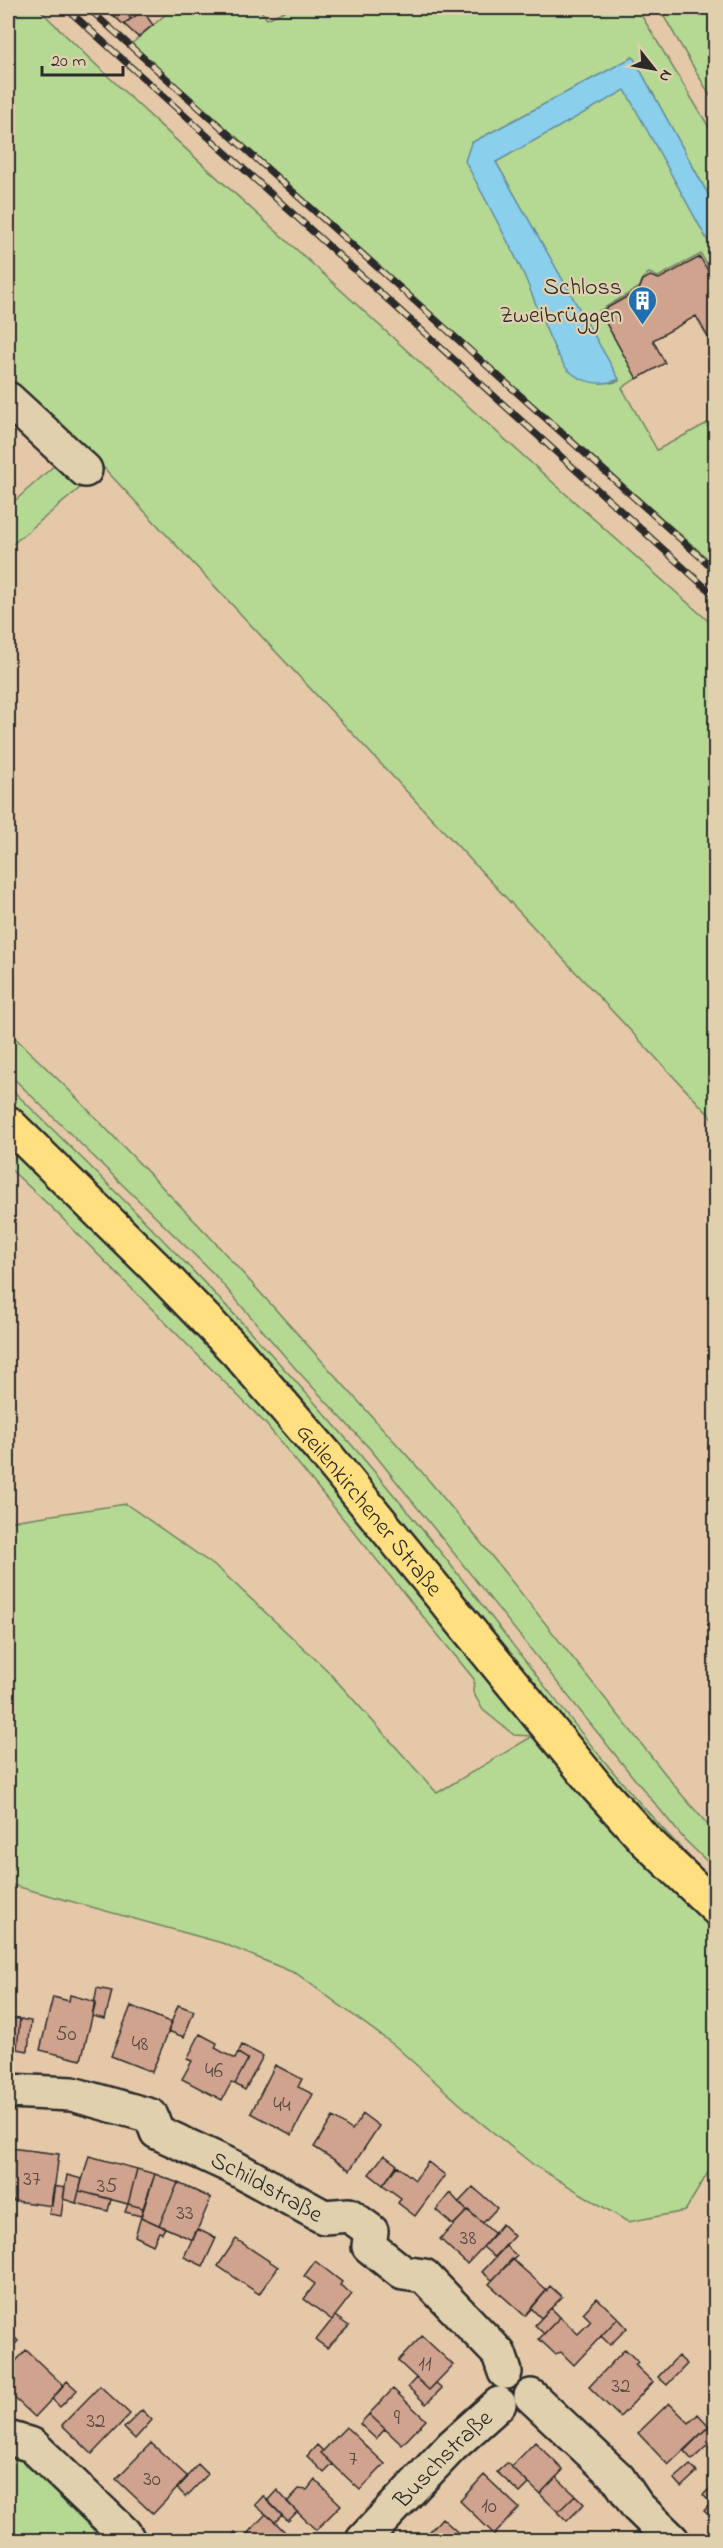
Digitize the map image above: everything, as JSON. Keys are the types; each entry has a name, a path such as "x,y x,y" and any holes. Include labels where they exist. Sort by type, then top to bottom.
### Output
{"main road":[{"name":"Geilenkirchener Straße","path":"8,1123 153,1264 237,1352 327,1456 596,1786 645,1840 716,1908"}],"street":[{"path":"8,399 86,470"},
{"name":"Schildstraße","path":"8,2091 72,2094 151,2116 157,2132 233,2167 324,2217 349,2215 371,2231 369,2246 403,2273 424,2276 499,2354 505,2372"},
{"path":"505,2372 519,2372 526,2376 532,2388 531,2396 523,2406 510,2410 495,2399 493,2386 495,2380 505,2372"},
{"path":"531,2396 618,2478 637,2506 672,2541"},
{"name":"Buschstraße","path":"363,2541 452,2446 499,2404"},
{"path":"8,2438 32,2445 124,2533 128,2541"}],"green space":[{"path":"8,8 38,8 106,75 211,172 715,627 715,1121 104,468 8,548 8,507 77,445 8,382"},
{"path":"173,8 259,8 267,19 291,8 637,8 715,137 715,207 633,57 471,143 558,356 611,383 619,381 496,162 625,89 715,254 715,279 701,254 658,277 649,273 642,279 640,287 599,311 637,378 622,388 657,450 715,419 715,565 129,46"},
{"path":"659,8 715,8 715,104"},
{"path":"8,1031 69,1090 211,1238 421,1471 715,1833 715,1869 685,1840 633,1777 372,1451 295,1368 213,1273 8,1073"},
{"path":"8,1086 169,1246 323,1412 421,1528 599,1755 674,1841 715,1882 715,1890 680,1857 618,1787 368,1479 292,1390 153,1240 8,1101"},
{"path":"8,1140 230,1362 609,1825 715,1931 715,2161 685,2211 628,2222 535,2166 479,2121 394,2045 297,1974 222,1943 8,1884 8,1527 12,1521 126,1504 219,1569 326,1669 437,1793 533,1736 514,1735 483,1710 473,1692 474,1679 265,1423 53,1209 8,1167"},
{"path":"8,2455 20,2459 104,2540 8,2540"}],"water":[{"path":"633,57 715,207 715,254 625,90 496,162 619,379 599,383 579,378 563,363 517,260 465,161 471,143"}],"building":[{"path":"105,8 122,8 131,19 123,24"},
{"path":"122,8 147,8 131,19"},
{"path":"143,11 153,25 138,37 124,24"},
{"name":"Schloss Zweibrüggen","path":"700,257 716,285 716,335 709,339 696,316 653,340 665,363 637,379 600,312 639,290 643,280 650,276 659,279"},
{"path":"716,422 716,438 708,426"},
{"path":"97,1988 112,1991 105,2019 92,2016"},
{"path":"70,1995 96,2002 81,2060 40,2050 53,1997 69,2001"},
{"path":"178,2005 194,2011 184,2037 168,2031"},
{"path":"131,2006 172,2023 152,2072 111,2056"},
{"path":"8,2018 20,2019 17,2049 8,2048"},
{"path":"20,2019 31,2021 28,2051 17,2049"},
{"path":"200,2034 217,2043 215,2048 235,2059 238,2053 248,2059 235,2084 231,2083 222,2100 182,2079 192,2061 187,2059"},
{"path":"242,2045 263,2056 245,2090 235,2084 248,2059 238,2053"},
{"path":"275,2065 302,2079 298,2087 313,2094 292,2135 251,2113"},
{"path":"363,2114 379,2126 350,2170 314,2147 333,2117 352,2130"},
{"path":"10,2148 59,2154 52,2206 8,2200"},
{"path":"384,2155 397,2165 383,2185 369,2174"},
{"path":"89,2156 137,2169 128,2204 79,2191"},
{"path":"428,2162 445,2175 415,2216 398,2203 401,2198 383,2185 397,2166 415,2180"},
{"path":"137,2169 155,2174 143,2208 128,2204"},
{"path":"155,2174 178,2183 159,2225 141,2217"},
{"path":"67,2175 82,2179 76,2203 63,2199"},
{"path":"178,2183 211,2198 193,2240 159,2225"},
{"path":"54,2186 65,2188 61,2216 49,2214"},
{"path":"473,2187 497,2208 483,2223 458,2203"},
{"path":"79,2191 111,2199 108,2211 76,2203"},
{"path":"450,2193 467,2211 453,2225 436,2210"},
{"path":"128,2204 143,2208 141,2216 125,2212"},
{"path":"468,2210 495,2234 467,2264 440,2239"},
{"path":"141,2217 165,2228 162,2233 159,2232 153,2245 135,2236"},
{"path":"502,2224 514,2236 495,2257 483,2247"},
{"path":"197,2229 216,2238 203,2266 184,2257"},
{"path":"236,2239 278,2267 259,2294 218,2266"},
{"path":"506,2246 517,2256 492,2280 482,2272"},
{"path":"512,2259 547,2290 525,2316 489,2284"},
{"path":"315,2261 342,2282 340,2285 352,2294 332,2320 304,2299 315,2284 304,2276"},
{"path":"550,2286 562,2297 541,2318 531,2308"},
{"path":"597,2298 618,2318 574,2365 561,2352 555,2354 539,2339 560,2317 578,2334 591,2321 583,2313"},
{"path":"551,2308 560,2317 544,2334 535,2325"},
{"path":"335,2316 349,2326 327,2348 316,2340"},
{"path":"618,2318 627,2328 610,2345 601,2336"},
{"path":"8,2331 18,2341 8,2351"},
{"path":"422,2336 453,2365 429,2390 398,2361"},
{"path":"625,2349 638,2362 635,2365 653,2382 620,2417 589,2387"},
{"path":"26,2350 64,2386 35,2417 8,2392 8,2370"},
{"path":"678,2356 687,2364 667,2385 658,2377"},
{"path":"416,2378 429,2390 436,2383 442,2388 426,2404 408,2387"},
{"path":"67,2381 77,2390 60,2407 52,2399"},
{"path":"100,2386 130,2414 92,2454 62,2425"},
{"path":"393,2389 426,2420 402,2445 369,2414"},
{"path":"669,2403 689,2423 698,2414 709,2426 668,2465 638,2433"},
{"path":"142,2410 152,2420 135,2439 124,2428"},
{"path":"369,2414 385,2429 376,2439 360,2424"},
{"path":"709,2426 716,2433 716,2437 692,2460 684,2451"},
{"path":"346,2427 385,2464 360,2490 321,2453"},
{"path":"535,2442 563,2470 540,2494 511,2467"},
{"path":"151,2443 188,2477 153,2514 116,2479"},
{"path":"317,2445 323,2451 321,2453 333,2464 324,2473 307,2456"},
{"path":"507,2463 529,2484 520,2493 497,2472"},
{"path":"198,2464 208,2474 186,2497 177,2488"},
{"path":"690,2465 697,2472 681,2487 674,2479"},
{"path":"484,2475 519,2508 494,2534 460,2501"},
{"path":"556,2477 575,2495 558,2512 540,2494"},
{"path":"315,2480 341,2505 316,2530 287,2502 299,2489 307,2490"},
{"path":"716,2482 716,2522 704,2511 711,2503 703,2495"},
{"path":"277,2490 297,2512 288,2521 267,2501"},
{"path":"575,2495 584,2504 567,2521 558,2512"},
{"path":"263,2496 282,2515 275,2522 255,2505"},
{"path":"266,2514 275,2522 293,2540 241,2540"},
{"path":"442,2518 466,2540 422,2540"},
{"path":"235,2532 242,2540 227,2540"}],"railway":[{"path":"66,8 716,597"},
{"path":"88,8 716,571"}],"place":[{"name":"Schloss Zweibrüggen","path":"643,326"}]}
